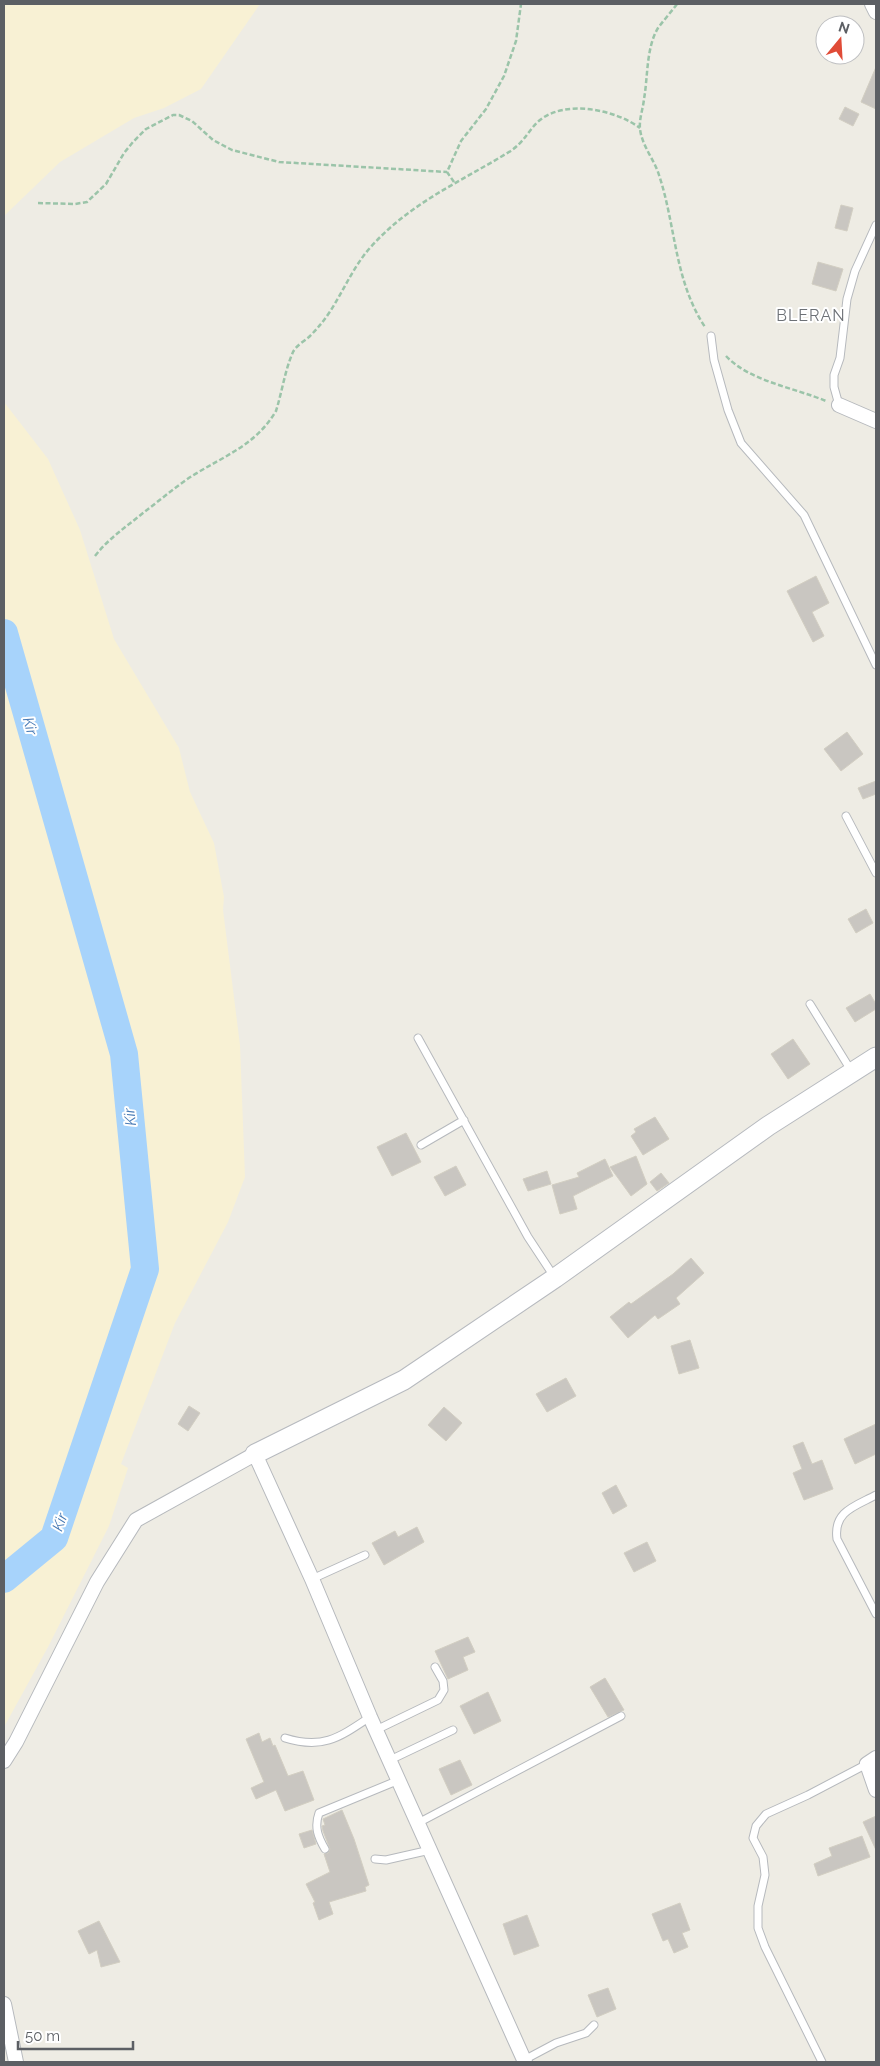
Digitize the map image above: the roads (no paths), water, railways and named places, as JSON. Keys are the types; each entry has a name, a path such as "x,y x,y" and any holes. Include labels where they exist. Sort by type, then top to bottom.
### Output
{"street":[{"path":"872,4 876,12"},
{"path":"839,405 876,421"},
{"path":"4,1760 16,1742 97,1582 136,1520 255,1454 404,1380 555,1278 768,1126 876,1057"},
{"path":"255,1454 312,1579 373,1724 525,2061"},
{"path":"872,1761 876,1790"},
{"path":"4,2004 16,2062"}],"lane":[{"path":"839,405 834,387 834,375 840,358 847,299 854,271 876,226"},
{"path":"711,336 714,360 725,401 741,443 804,515 876,665"},
{"path":"846,816 876,873"},
{"path":"810,1004 852,1073"},
{"path":"418,1038 528,1237 555,1278"},
{"path":"421,1144 464,1120"},
{"path":"876,1495 843,1513 838,1522 836,1539 876,1614"},
{"path":"312,1579 365,1555"},
{"path":"285,1738 300,1743 338,1738 438,1700 444,1690 443,1681 435,1667"},
{"path":"418,1823 621,1716"},
{"path":"390,1760 453,1730"},
{"path":"822,2062 764,1947 758,1928 758,1906 765,1875 763,1857 753,1838 756,1826 766,1814 808,1795 872,1761"},
{"path":"325,1849 316,1830 319,1813 399,1780"},
{"path":"375,1859 386,1860 430,1850"},
{"path":"525,2061 556,2043 586,2033 594,2025"}],"waterway":[{"name":"Kir","path":"4,633 124,1054 145,1269 54,1538 4,1579"}],"district":[{"name":"BLERAN","path":"811,315"}]}
